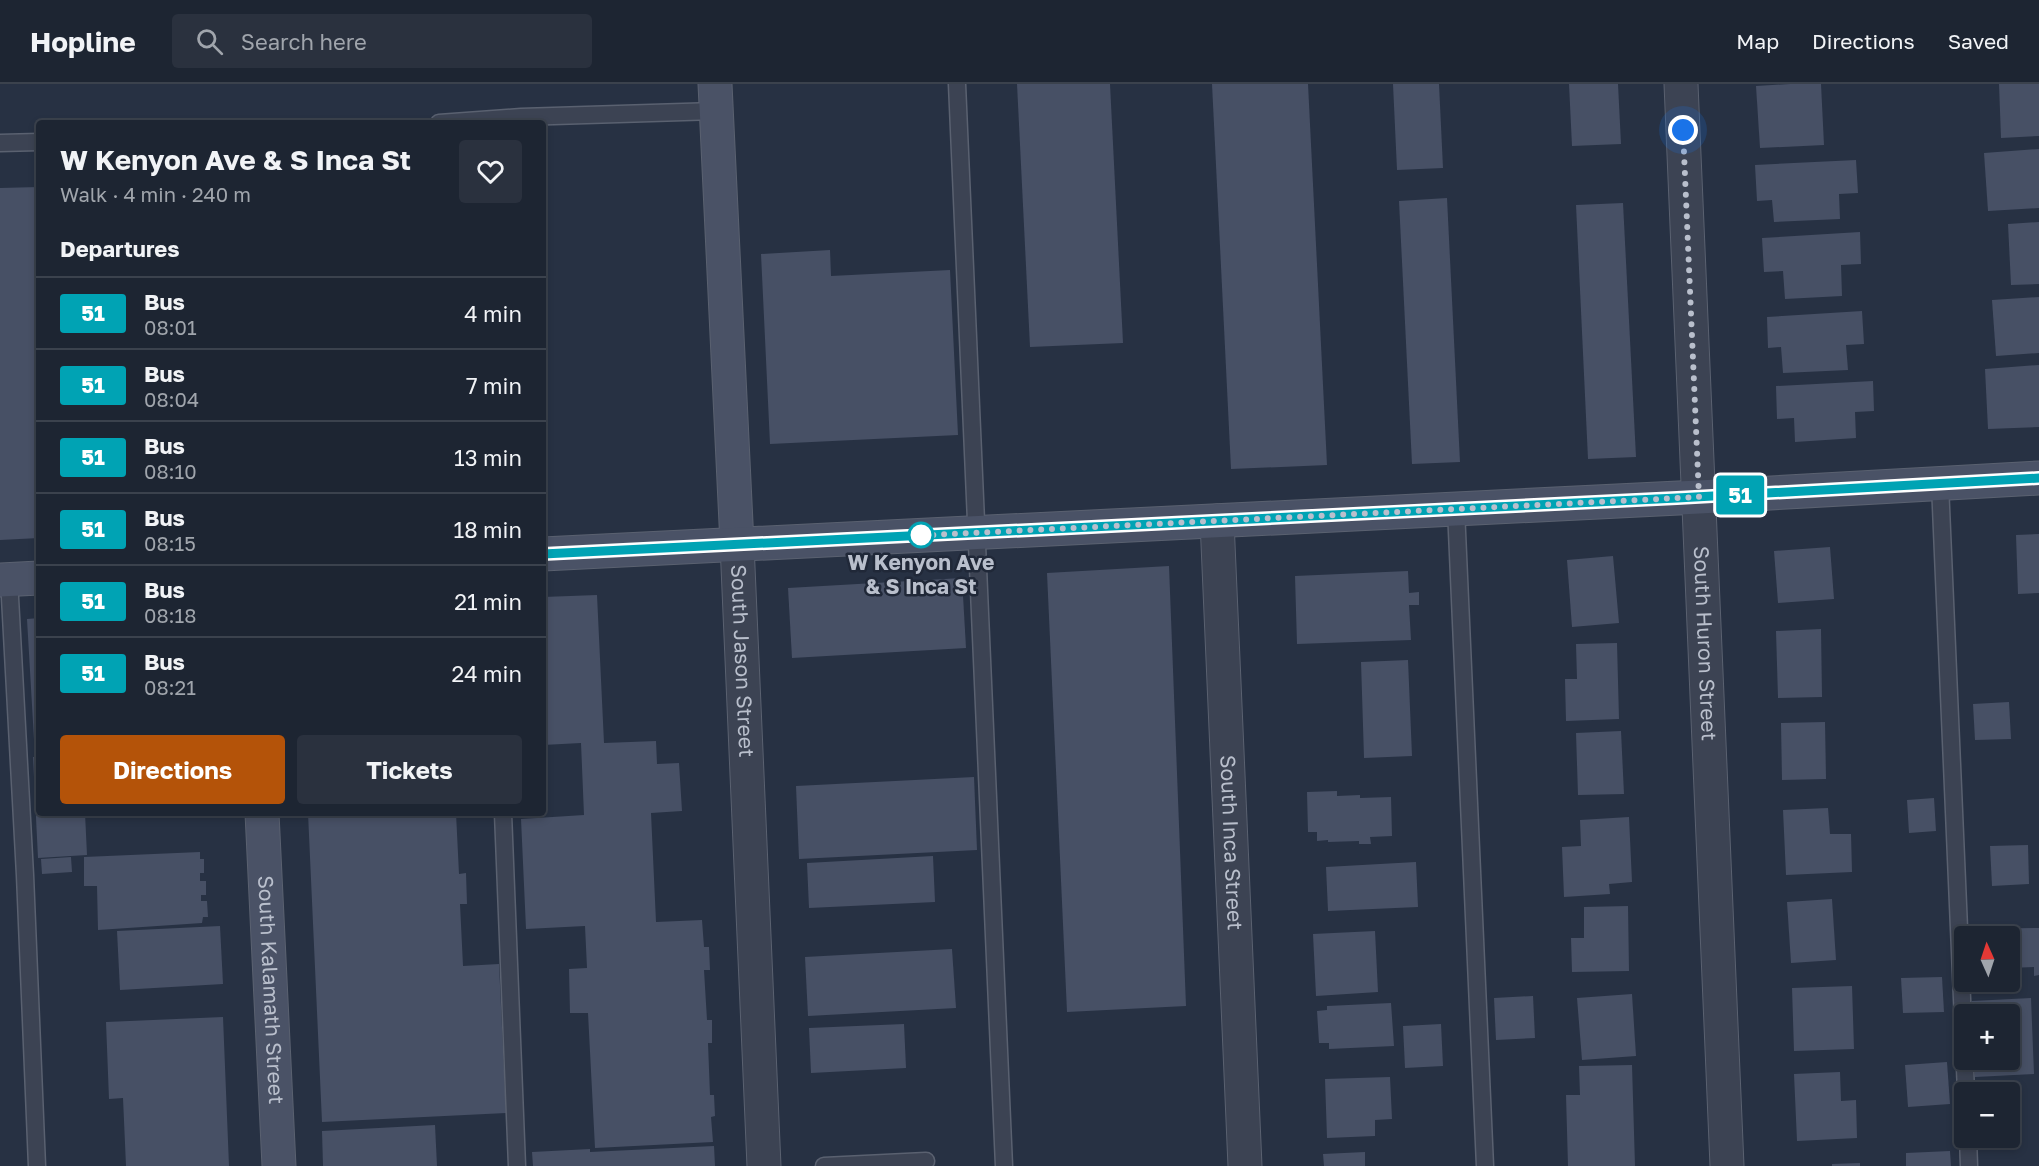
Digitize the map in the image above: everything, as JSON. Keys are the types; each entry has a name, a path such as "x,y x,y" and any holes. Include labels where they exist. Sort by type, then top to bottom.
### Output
{"street":[{"name":"South Huron Street","path":"1682,84 1727,1166"},
{"name":"South Jason Street","path":"715,98 764,1166"},
{"path":"546,554 1217,522 2039,478"},
{"name":"South Inca Street","path":"1217,522 1245,1166"},
{"name":"South Kalamath Street","path":"262,816 279,1166"}],"lane":[{"path":"957,84 1004,1166"},
{"path":"480,120 715,98"},
{"path":"0,143 36,142"},
{"path":"1940,484 1966,1082"},
{"path":"1456,509 1485,1166"},
{"path":"16,579 37,1166"},
{"path":"503,816 517,1166"},
{"path":"1968,1148 1969,1166"},
{"path":"824,1166 926,1161"}],"building":[{"path":"1017,84 1110,84 1123,343 1030,347"},
{"path":"1212,84 1308,84 1327,465 1231,469"},
{"path":"1393,84 1439,84 1443,168 1397,170"},
{"path":"1569,84 1618,84 1621,144 1572,146"},
{"path":"1821,84 1824,145 1760,148 1756,86"},
{"path":"1999,84 2039,84 2039,136 2001,138"},
{"path":"2039,149 2039,208 1988,211 1984,153"},
{"path":"1856,160 1858,193 1839,194 1840,219 1774,222 1772,200 1757,201 1755,165"},
{"path":"36,187 36,538 0,540 0,188"},
{"path":"1447,198 1460,462 1412,464 1399,201"},
{"path":"1623,203 1636,457 1588,459 1576,205"},
{"path":"2039,222 2039,284 2011,285 2008,224"},
{"path":"1860,232 1861,264 1841,265 1842,296 1785,299 1783,271 1764,272 1762,238"},
{"path":"830,250 831,276 950,270 958,435 770,444 761,254"},
{"path":"2039,297 2039,353 1996,356 1992,300"},
{"path":"1862,311 1864,344 1846,345 1848,370 1783,373 1781,347 1768,348 1767,317"},
{"path":"2039,365 2039,427 1988,429 1985,369"},
{"path":"1873,381 1874,411 1855,412 1856,438 1795,442 1794,418 1777,419 1776,386"},
{"path":"2039,534 2039,593 2018,594 2016,535"},
{"path":"1830,547 1834,599 1778,603 1774,551"},
{"path":"1613,556 1619,623 1572,627 1567,560"},
{"path":"1169,566 1186,1006 1067,1012 1047,573"},
{"path":"1408,571 1409,593 1419,592 1419,605 1409,605 1411,640 1297,644 1295,576"},
{"path":"962,578 966,648 792,658 788,588"},
{"path":"597,595 604,743 656,741 657,764 679,763 682,811 651,813 656,922 702,920 704,947 709,947 710,970 704,970 707,1020 712,1020 712,1043 708,1043 710,1095 714,1095 715,1116 711,1117 713,1142 595,1148 588,1013 570,1013 569,969 587,968 585,926 526,929 521,819 584,815 581,743 546,745 546,597"},
{"path":"36,618 36,816 85,816 87,855 38,858 33,757 35,757 27,619"},
{"path":"1821,629 1822,697 1778,698 1776,631"},
{"path":"1617,643 1619,719 1566,721 1565,679 1577,679 1576,644"},
{"path":"1408,660 1412,756 1364,758 1361,662"},
{"path":"2009,702 2011,739 1975,740 1973,704"},
{"path":"1825,722 1826,779 1782,780 1781,723"},
{"path":"1621,731 1624,794 1578,795 1576,733"},
{"path":"974,777 977,850 799,859 796,786"},
{"path":"1337,791 1337,796 1391,797 1392,836 1370,837 1371,844 1359,844 1359,841 1317,841 1317,832 1308,832 1307,792"},
{"path":"1934,798 1936,831 1909,833 1907,800"},
{"path":"1828,808 1830,834 1851,834 1852,872 1786,875 1783,810"},
{"path":"308,816 456,816 459,874 466,873 467,904 460,904 463,966 499,964 506,1113 322,1122"},
{"path":"1629,817 1632,882 1609,884 1610,894 1564,897 1562,847 1581,846 1580,820"},
{"path":"2028,845 2029,884 1992,886 1990,846"},
{"path":"200,852 200,859 204,859 204,873 200,873 200,881 206,881 206,895 201,895 201,901 207,901 208,917 203,917 202,923 98,930 97,886 84,886 84,857"},
{"path":"933,856 935,902 809,908 807,863"},
{"path":"71,857 72,872 42,874 41,859"},
{"path":"1416,862 1418,907 1328,911 1326,867"},
{"path":"1832,899 1836,960 1791,963 1787,902"},
{"path":"1628,906 1629,971 1572,972 1571,938 1584,938 1584,907"},
{"path":"220,926 223,984 120,990 117,931"},
{"path":"2020,928 2039,928 2039,975 2034,976 2034,967 2020,968"},
{"path":"1375,931 1378,992 1316,996 1313,934"},
{"path":"952,949 956,1008 808,1016 805,957"},
{"path":"1942,977 1944,1012 1903,1013 1901,978"},
{"path":"1852,986 1854,1049 1794,1051 1792,988"},
{"path":"1632,994 1636,1056 1582,1060 1577,998"},
{"path":"1533,996 1535,1038 1496,1040 1494,998"},
{"path":"2031,998 2034,1074 1975,1077 1975,1070 2020,1070 2020,1004 1972,1004 1972,1001"},
{"path":"1391,1003 1394,1046 1329,1049 1329,1043 1319,1043 1317,1011 1327,1010 1327,1006"},
{"path":"223,1017 229,1166 126,1166 123,1098 109,1099 106,1022"},
{"path":"904,1024 906,1068 811,1073 809,1028"},
{"path":"1441,1024 1443,1066 1405,1068 1403,1026"},
{"path":"1947,1062 1950,1104 1908,1107 1905,1065"},
{"path":"1632,1065 1635,1166 1568,1166 1566,1095 1580,1095 1579,1066"},
{"path":"1840,1072 1841,1101 1856,1100 1857,1138 1797,1141 1794,1074"},
{"path":"1390,1077 1392,1119 1375,1120 1375,1136 1327,1138 1325,1079"},
{"path":"435,1125 437,1166 323,1166 322,1131"},
{"path":"714,1146 715,1166 533,1166 532,1152 590,1149 590,1152"},
{"path":"1950,1151 1951,1166 1906,1166 1906,1153"},
{"path":"1365,1152 1365,1166 1324,1166 1323,1154"},
{"path":"1860,1163 1860,1166 1832,1166 1832,1164"}],"bus line":[{"name":"51","path":"546,554 1217,522 2039,478"}],"place":[{"name":"W Kenyon Ave & S Inca St","path":"921,535"}],"route":[{"path":"921,535 911,536 1699,497 1683,130"}]}
